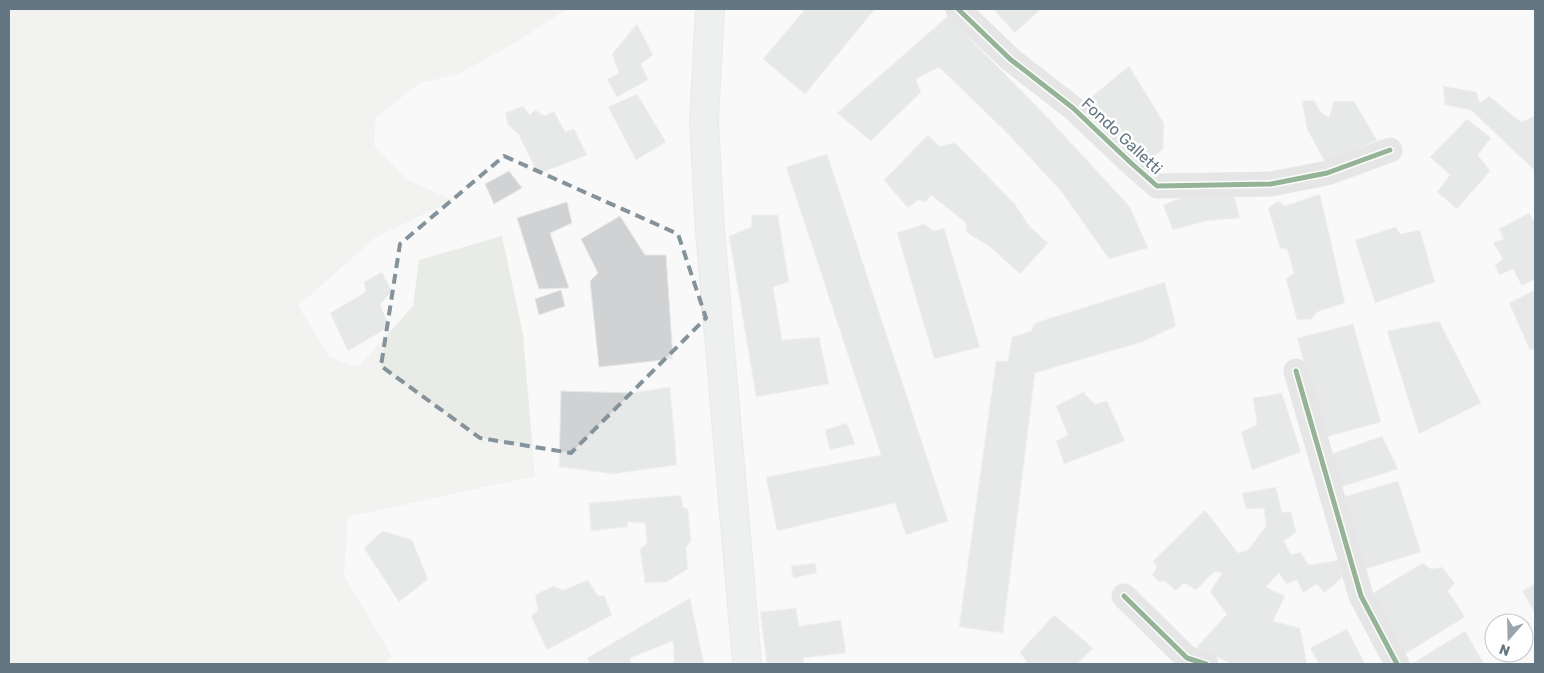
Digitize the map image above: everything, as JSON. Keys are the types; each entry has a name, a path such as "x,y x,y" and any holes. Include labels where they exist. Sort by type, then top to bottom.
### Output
{"main road":[{"path":"710,9 704,120 710,231 746,664"}],"street":[{"name":"Fondo Galletti","path":"958,9 1010,59 1073,108 1130,163 1157,186 1271,184 1327,173 1390,150"},
{"path":"1296,371 1361,596 1397,664"},
{"path":"1124,596 1187,658 1206,664"}],"highlighted area":[{"path":"504,156 678,234 706,318 571,453 480,438 381,366 400,244"}],"shaded area":[{"path":"9,9 567,9 515,43 458,74 418,84 376,118 374,145 406,179 453,200 375,238 298,306 330,357 358,367 413,306 419,260 502,236 523,335 535,476 348,517 344,575 392,657 385,664 9,664"}],"building":[{"path":"805,9 875,9 805,94 763,59"},
{"path":"993,9 1041,9 1015,33"},
{"path":"948,16 1050,120 1130,207 1148,248 1109,259 1061,191 1007,133 939,67 916,79 921,92 871,141 837,113"},
{"path":"637,24 653,55 641,64 648,80 617,97 607,79 619,73 612,54"},
{"path":"1129,66 1164,123 1163,149 1146,163 1083,104"},
{"path":"1443,86 1476,92 1480,103 1489,96 1521,122 1535,116 1535,171 1471,110 1445,105"},
{"path":"637,94 666,142 636,160 608,107"},
{"path":"1314,100 1320,111 1329,118 1334,101 1354,101 1377,140 1326,164 1307,129 1302,101"},
{"path":"523,106 530,115 535,110 545,116 554,111 565,132 574,129 587,155 538,174 519,135 508,125 505,113"},
{"path":"1467,119 1491,138 1478,155 1490,171 1457,209 1437,192 1450,175 1430,157"},
{"path":"928,135 939,146 955,143 1014,203 1030,227 1048,243 1020,274 989,246 966,232 966,223 931,195 926,202 918,200 908,208 884,180"},
{"path":"827,154 948,521 906,535 895,503 777,531 766,477 881,455 786,167"},
{"path":"509,171 522,188 494,204 485,184"},
{"path":"1234,194 1240,218 1205,221 1173,230 1163,205 1188,195"},
{"path":"1320,194 1345,303 1317,312 1312,319 1297,320 1286,279 1294,273 1287,249 1280,248 1268,208 1278,201 1285,206"},
{"path":"567,202 572,223 550,233 569,288 539,289 517,218"},
{"path":"1529,213 1535,223 1535,279 1522,286 1513,269 1499,275 1495,265 1503,259 1493,243 1504,239 1499,229"},
{"path":"752,215 778,215 789,282 773,287 782,340 819,337 829,384 756,397 729,236 751,227"},
{"path":"620,216 645,255 666,255 673,359 599,367 590,281 598,273 581,239"},
{"path":"924,224 934,231 944,228 980,347 934,359 897,233"},
{"path":"1396,227 1400,234 1420,230 1435,282 1375,303 1355,240"},
{"path":"382,272 392,292 380,304 389,327 348,351 330,313 366,292 364,282"},
{"path":"1165,282 1176,326 1142,342 1035,373 1003,633 959,627 996,361 1008,361 1012,337 1031,331 1035,323"},
{"path":"561,290 565,306 539,315 535,299"},
{"path":"1535,290 1535,348 1530,350 1509,303"},
{"path":"1439,321 1481,403 1419,434 1387,331"},
{"path":"1353,324 1381,422 1326,437 1297,338"},
{"path":"670,387 677,465 614,474 559,467 561,391 630,393"},
{"path":"1083,392 1095,404 1107,401 1125,441 1064,464 1056,441 1068,435 1056,406"},
{"path":"1282,393 1301,452 1252,470 1241,432 1257,425 1253,398"},
{"path":"847,423 855,444 830,450 825,430"},
{"path":"1382,436 1398,469 1338,488 1328,455"},
{"path":"1398,481 1421,552 1366,569 1343,497"},
{"path":"1276,487 1282,512 1291,512 1296,532 1284,541 1291,555 1300,552 1309,565 1339,560 1342,578 1324,593 1317,584 1303,593 1297,580 1286,584 1279,573 1266,587 1285,596 1273,621 1300,628 1307,664 1232,664 1197,647 1227,614 1210,592 1222,573 1214,572 1196,590 1184,583 1176,591 1165,581 1159,582 1152,575 1157,567 1153,561 1205,510 1238,553 1248,550 1266,526 1264,508 1246,509 1242,493"},
{"path":"681,495 683,507 688,509 691,541 686,548 688,569 666,582 645,583 640,549 647,543 645,523 628,522 627,527 591,531 589,503"},
{"path":"383,531 412,540 428,579 399,602 364,548"},
{"path":"815,563 817,573 793,578 791,566"},
{"path":"1423,563 1431,569 1442,567 1455,583 1448,591 1465,617 1405,654 1369,599 1376,591"},
{"path":"588,580 598,596 604,595 612,615 547,650 531,616 538,610 535,595 553,586 563,590"},
{"path":"1535,584 1535,613 1522,591"},
{"path":"690,598 704,664 671,664 674,662 673,641 630,658 631,664 590,664 587,658"},
{"path":"796,608 799,626 841,620 846,653 803,658 804,664 767,664 760,612"},
{"path":"1054,615 1093,648 1077,664 1028,664 1020,652"},
{"path":"1347,629 1365,664 1319,664 1310,648"},
{"path":"1465,631 1484,664 1413,663"}],"cycle path":[{"path":"958,9 1010,59 1073,108 1157,186 1271,184 1327,173 1390,150"},
{"path":"1296,371 1361,596 1397,664"},
{"path":"1124,596 1187,658 1206,664"}]}
